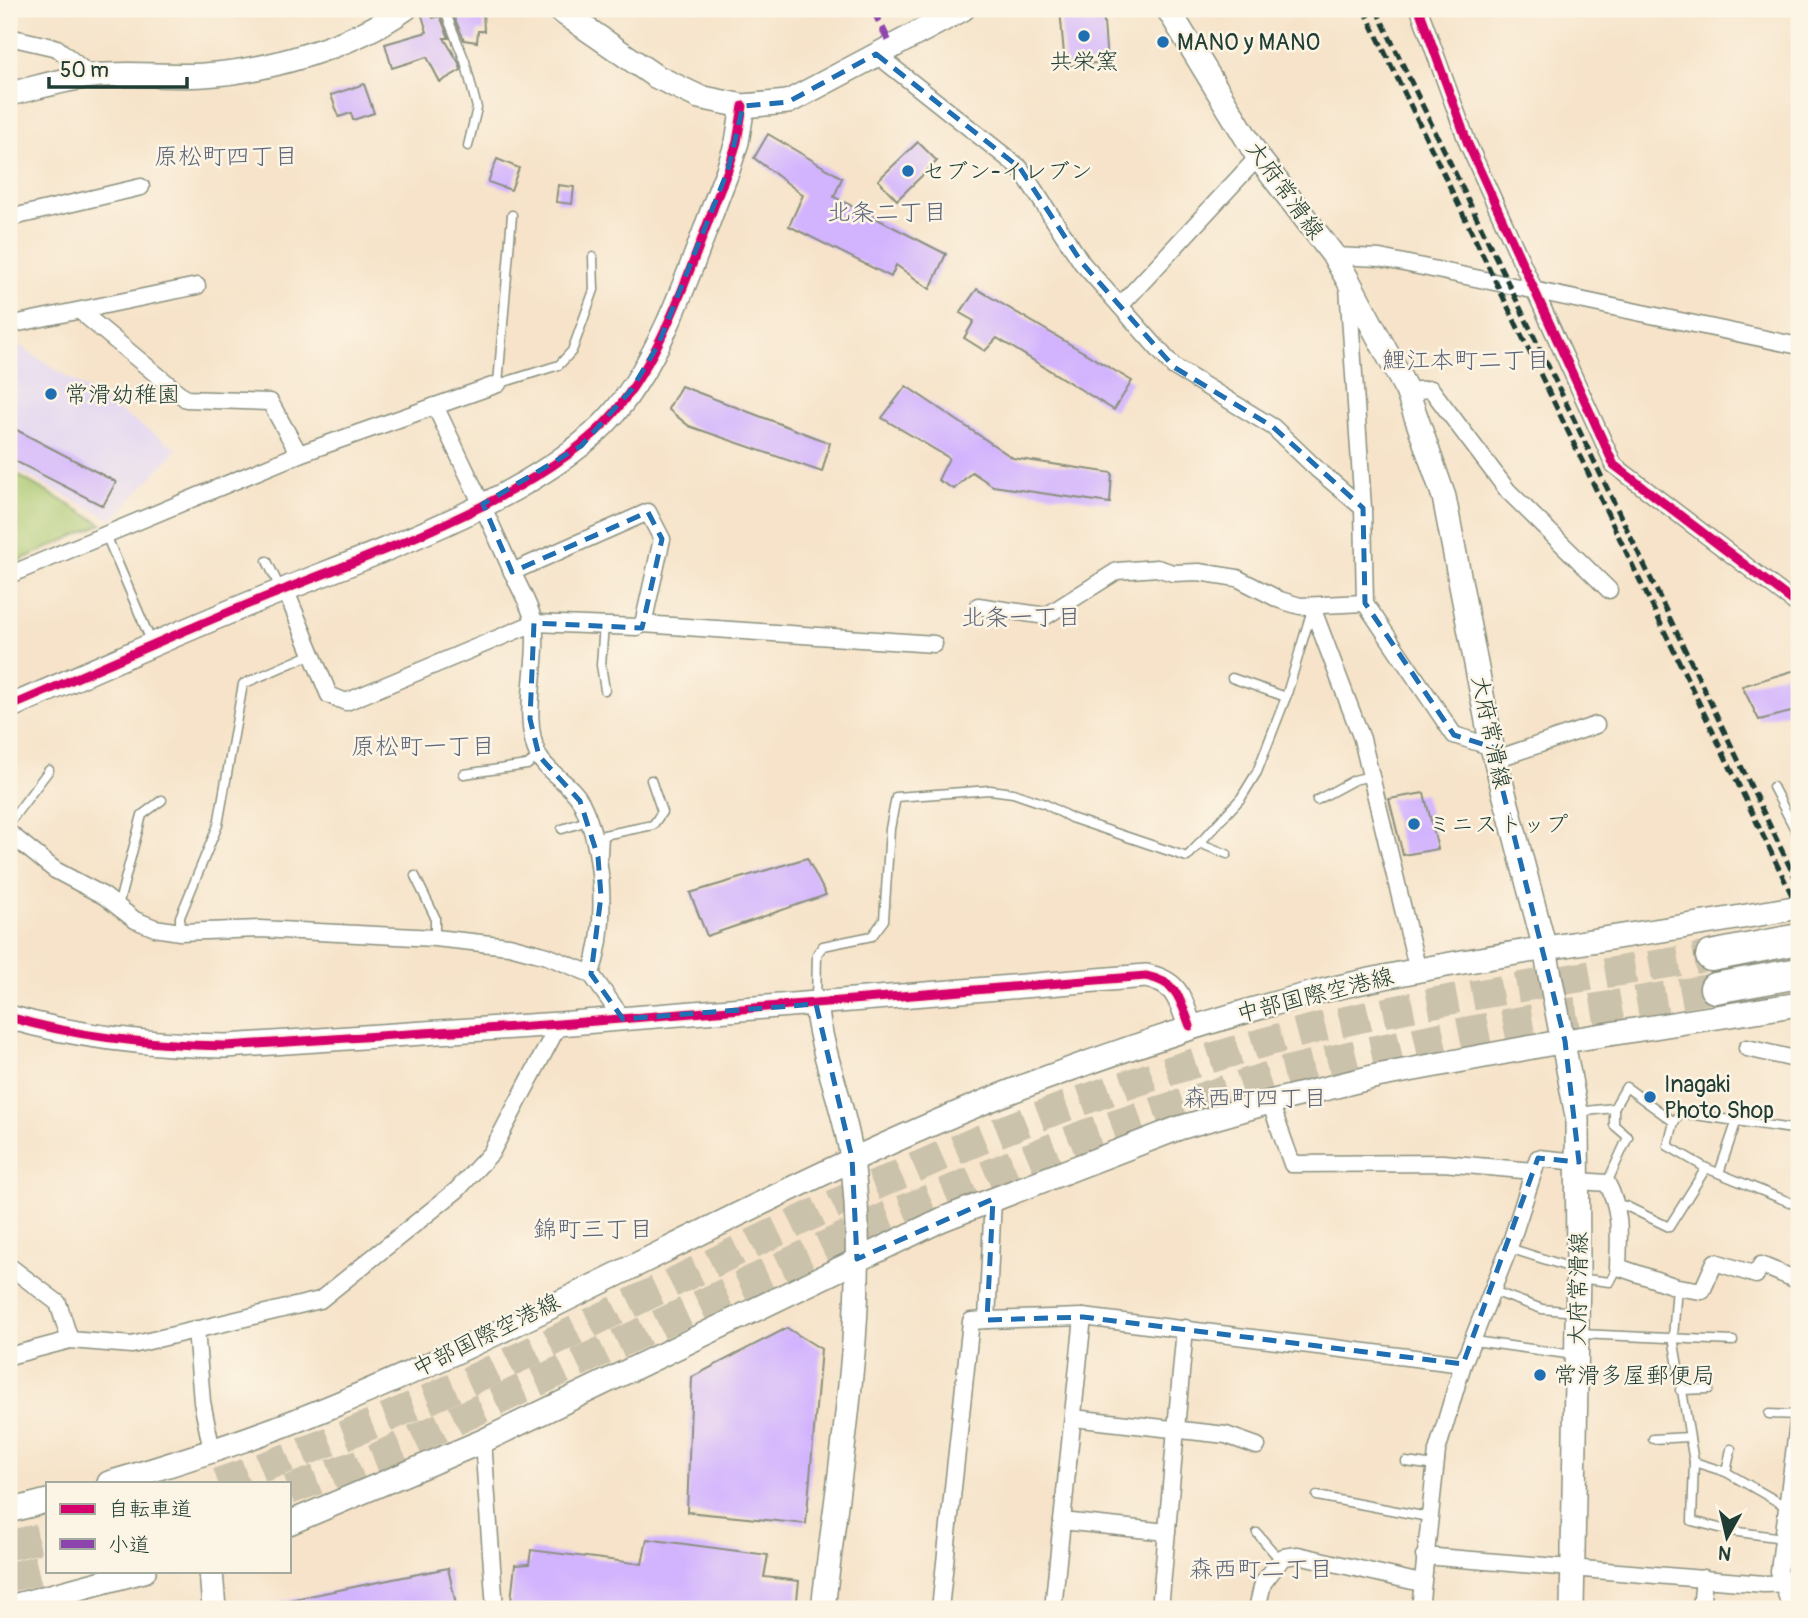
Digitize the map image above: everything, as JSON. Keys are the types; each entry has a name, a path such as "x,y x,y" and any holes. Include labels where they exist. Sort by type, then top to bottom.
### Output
{"highway":[{"path":"1711,956 1799,939"},
{"path":"1715,988 1799,973"}],"main road":[{"path":"9,94 91,76 206,75 274,63 335,47 382,25 405,9"},
{"path":"569,12 655,76 699,97 743,106 789,102 963,9"},
{"name":"大府常滑線","path":"1168,9 1258,157 1334,257 1348,280 1407,391 1444,496 1494,753 1545,949 1576,1112 1579,1171 1572,1609"},
{"path":"9,707 482,504 552,467 580,446 612,415 632,389 658,345 728,170 737,142 743,106"},
{"name":"中部国際空港線","path":"111,1482 212,1451 333,1406 433,1362 852,1158 1034,1083 1190,1026 1313,993 1418,971 1799,907"},
{"path":"9,1017 74,1034 189,1045 559,1024 1146,976 1164,980 1178,993 1190,1026"},
{"path":"816,1004 820,1036 852,1158 857,1259 846,1405 823,1609"},
{"path":"290,1523 483,1441 857,1259 993,1199 1179,1129 1270,1102 1377,1076 1564,1041 1799,1004"},
{"path":"9,1511 46,1501"},
{"path":"9,1606 140,1572"},
{"path":"211,1572 214,1609"}],"street":[{"path":"1419,9 1468,144 1614,465 1799,606"},
{"path":"9,37 58,48 91,76"},
{"path":"876,54 1020,168 1082,263 1174,367 1273,427 1363,508"},
{"path":"1120,306 1258,157"},
{"path":"9,218 141,187"},
{"path":"1334,257 1380,258 1799,346"},
{"path":"1348,280 1363,508 1364,603 1454,735 1494,753 1595,724"},
{"path":"9,326 197,286"},
{"path":"80,311 186,399 270,402 299,454"},
{"path":"9,575 299,454 498,384"},
{"path":"1407,391 1431,389 1508,491 1609,590"},
{"path":"435,406 534,623 530,719 539,756 580,801 598,857 601,895 595,962 591,974"},
{"path":"512,572 648,512 662,539 643,624"},
{"path":"978,606 1046,616 1116,571 1157,568 1174,573 1199,572 1237,578 1280,600 1312,607 1364,603"},
{"path":"283,590 329,695 346,702 534,623 604,624 637,628 643,624 934,644"},
{"path":"1312,607 1362,739 1418,971"},
{"path":"9,833 55,870 118,906 135,920 155,928 180,932 260,929 435,938 509,946 547,956 591,974 623,1019"},
{"path":"9,1356 70,1340 132,1345 320,1300 457,1190 491,1153 559,1024"},
{"path":"1747,1048 1799,1060"},
{"path":"1270,1102 1293,1164 1443,1163 1534,1171"},
{"path":"1420,1609 1427,1517 1435,1466 1463,1364 1509,1248 1538,1158 1607,1183 1619,1205 1618,1267 1677,1287 1702,1291 1715,1262 1756,1275 1760,1265 1799,1281"},
{"path":"987,1320 993,1199"},
{"path":"9,1266 58,1303 70,1340"},
{"path":"1053,1609 1083,1317"},
{"path":"940,1609 971,1321 1083,1317 1463,1364"},
{"path":"1160,1609 1185,1328"},
{"path":"196,1329 202,1402 212,1451"},
{"path":"1791,1609 1781,1583 1783,1538 1799,1415"},
{"path":"1073,1418 1226,1435 1257,1446"},
{"path":"483,1441 495,1609"},
{"path":"1062,1521 1167,1532"},
{"path":"1257,1609 1263,1583 1283,1557 1298,1555 1421,1583"},
{"path":"1424,1556 1799,1583"},
{"path":"1701,1609 1704,1578"}],"lane":[{"path":"444,9 465,61 477,108 468,146"},
{"path":"512,215 498,384 559,365 572,352 594,290 593,257"},
{"path":"106,535 153,646"},
{"path":"267,561 283,590"},
{"path":"816,1004 817,954 823,946 872,936 884,920 890,829 896,797 990,790 1013,793 1071,818 1187,857 1241,798 1257,772 1286,697 1312,607"},
{"path":"604,624 601,665 605,690"},
{"path":"180,932 180,917 218,825 243,684 312,654"},
{"path":"1232,678 1286,697"},
{"path":"464,774 527,765 539,756"},
{"path":"9,823 49,770"},
{"path":"1317,800 1354,780 1371,776"},
{"path":"598,857 602,856 604,835 653,825 662,811 651,780"},
{"path":"577,782 582,793 580,801"},
{"path":"1773,787 1799,837"},
{"path":"118,906 142,815 162,800"},
{"path":"562,830 587,821"},
{"path":"1199,843 1227,854"},
{"path":"415,876 435,917 435,938"},
{"path":"1607,1183 1628,1137 1614,1125 1614,1108 1626,1087 1674,1122"},
{"path":"1576,1112 1614,1108"},
{"path":"1799,1130 1681,1113 1674,1122 1668,1146 1706,1168 1799,1206"},
{"path":"1719,1173 1736,1123"},
{"path":"1619,1205 1669,1227 1706,1168"},
{"path":"1509,1248 1578,1274 1610,1282 1618,1267"},
{"path":"1677,1287 1674,1337 1680,1390 1694,1462 1692,1521 1731,1531 1783,1538"},
{"path":"1493,1291 1542,1309 1577,1334"},
{"path":"1474,1341 1577,1334 1733,1341"},
{"path":"1680,1390 1709,1389"},
{"path":"1769,1414 1799,1415"},
{"path":"1653,1439 1689,1437"},
{"path":"1726,1472 1731,1449"},
{"path":"1406,1462 1435,1466"},
{"path":"1694,1462 1726,1472 1787,1507"},
{"path":"1317,1496 1427,1517"},
{"path":"1257,1533 1275,1554 1283,1557"}],"highlighted area":[{"path":"876,54 1020,168 1082,263 1174,367 1273,427 1363,508 1365,603 1454,735 1492,747 1565,1041 1579,1162 1538,1158 1463,1364 1083,1317 987,1320 993,1199 857,1259 852,1158 816,1004 623,1019 591,974 601,896 598,857 580,801 539,756 530,719 534,623 642,628 662,539 648,512 512,572 483,504 581,446 632,389 658,345 728,170 743,106 788,102"}],"shaded area":[{"name":"常滑幼稚園","path":"9,339 177,449 112,520 9,466"}],"green space":[{"path":"9,470 102,524 9,565"}],"building":[{"path":"420,9 428,9 433,18 440,16 449,38 444,38 461,70 440,82 427,57 392,68 385,44 427,32"},
{"name":"共栄窯","path":"1060,9 1103,9 1107,62 1065,66"},
{"path":"483,10 484,31 478,31 477,42 464,40 453,15"},
{"path":"364,84 374,113 353,120 351,113 339,117 331,95"},
{"path":"768,134 842,178 834,197 946,254 930,289 896,265 891,277 789,226 803,195 754,158"},
{"name":"セブン-イレブン","path":"918,142 937,161 897,200 878,180"},
{"path":"497,159 519,168 511,190 488,182"},
{"path":"558,185 574,187 572,204 556,202"},
{"path":"977,289 1132,381 1114,410 997,338 985,351 964,338 974,321 960,313"},
{"path":"681,386 830,443 822,472 689,426 668,409"},
{"path":"906,386 1013,458 1112,473 1110,503 993,486 972,472 954,489 938,480 949,458 882,418"},
{"name":"常滑幼稚園","path":"9,426 116,482 103,506 9,458"},
{"path":"1799,669 1799,710 1759,720 1742,686"},
{"name":"ミニストップ","path":"1424,793 1438,849 1403,855 1389,799"},
{"path":"807,858 826,895 707,936 690,893"},
{"path":"787,1328 821,1349 806,1524 687,1512 692,1377"},
{"path":"647,1539 768,1555 764,1577 799,1581 796,1609 510,1609 515,1565 529,1564 531,1550 642,1564"},
{"path":"448,1568 457,1609 279,1609 279,1602"}],"tunnel":[{"path":"221,1482 323,1444 426,1401 931,1160 1106,1092 1252,1046 1373,1015 1469,996 1711,956"},
{"path":"290,1490 378,1457 884,1218 1086,1134 1279,1073 1366,1052 1505,1024 1715,988"},
{"path":"9,1545 46,1537"},
{"path":"9,1577 46,1568"}],"railway":[{"path":"1364,9 1799,910"},
{"path":"1376,9 1799,886"}],"marked path":[{"path":"873,9 891,46"}],"cycle path":[{"path":"1419,9 1468,144 1614,465 1799,606"},
{"path":"9,707 212,619 459,517 547,469 584,442 614,413 633,387 666,328 728,170 737,142 743,106"},
{"path":"9,1017 116,1039 226,1046 559,1024 1146,976 1171,987 1180,999 1190,1026"}],"place":[{"name":"共栄窯","path":"1084,36"},
{"name":"MANO y MANO","path":"1163,42"},
{"name":"セブン-イレブン","path":"908,171"},
{"name":"常滑幼稚園","path":"51,394"},
{"name":"ミニストップ","path":"1414,824"},
{"name":"Inagaki Photo Shop","path":"1650,1097"},
{"name":"常滑多屋郵便局","path":"1540,1375"}],"district":[{"name":"原松町四丁目","path":"226,156"},
{"name":"北条二丁目","path":"887,212"},
{"name":"鯉江本町二丁目","path":"1466,360"},
{"name":"北条一丁目","path":"1021,617"},
{"name":"原松町一丁目","path":"423,746"},
{"name":"森西町四丁目","path":"1255,1098"},
{"name":"錦町三丁目","path":"593,1229"},
{"name":"森西町二丁目","path":"1261,1569"}]}
